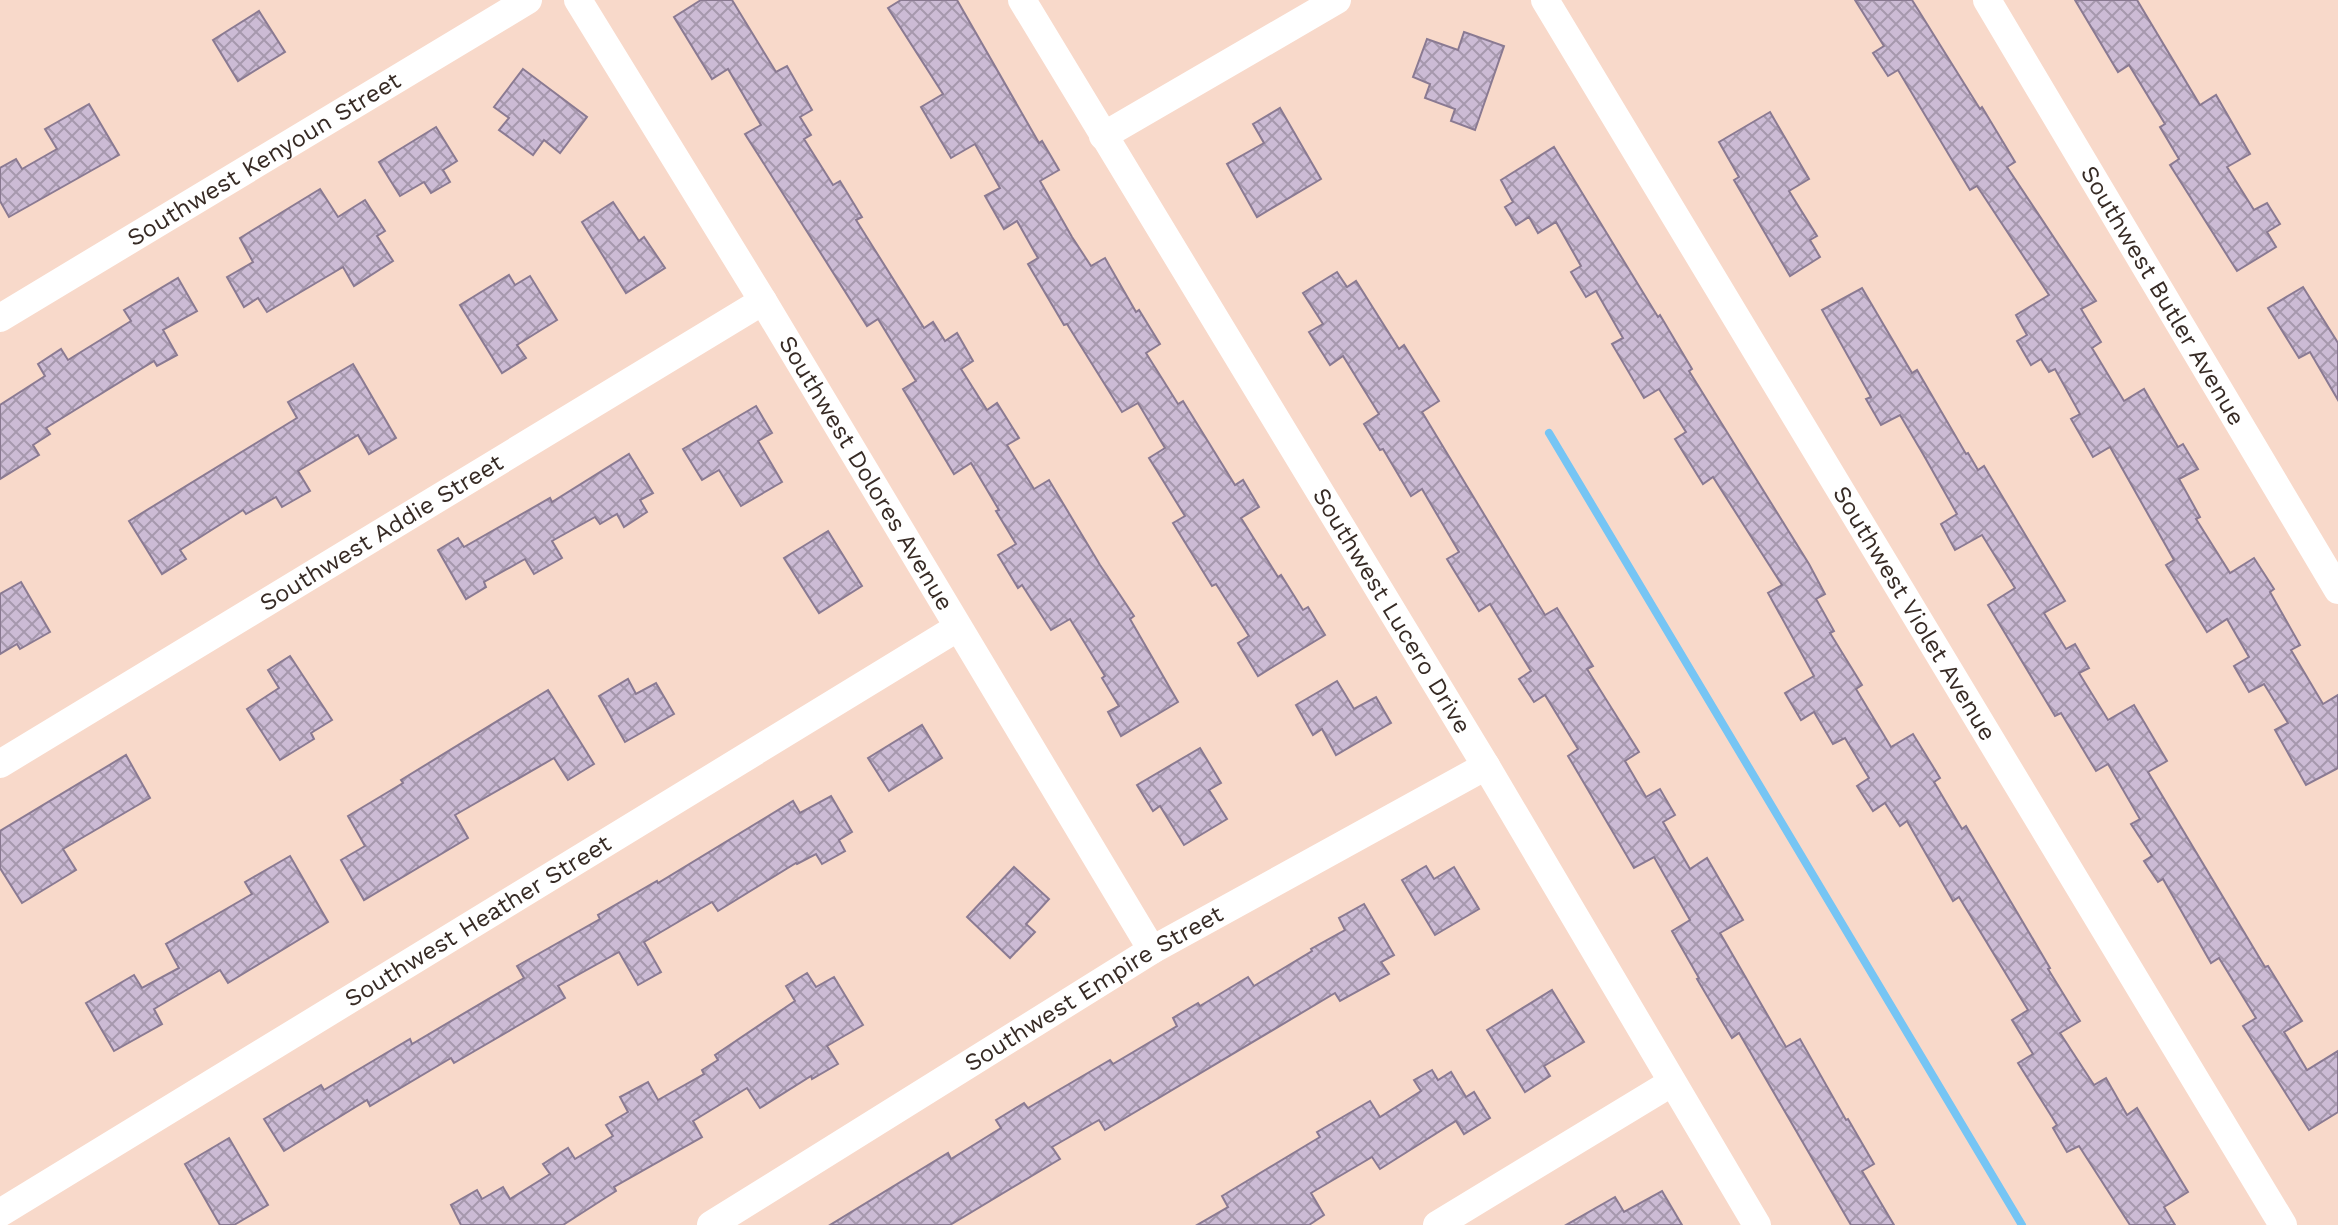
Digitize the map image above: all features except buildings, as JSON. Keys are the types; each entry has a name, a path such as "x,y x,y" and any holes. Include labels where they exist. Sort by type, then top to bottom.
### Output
{"street":[{"name":"Southwest Kenyoun Street","path":"0,318 528,0"},
{"name":"Southwest Dolores Avenue","path":"578,0 763,301 1152,950"},
{"name":"Southwest Lucero Drive","path":"1022,0 1486,766 1757,1225"},
{"path":"1103,136 1337,0"},
{"name":"Southwest Violet Avenue","path":"1545,0 2283,1225"},
{"name":"Southwest Butler Avenue","path":"1987,0 2338,590"},
{"name":"Southwest Addie Street","path":"0,764 763,301"},
{"name":"Southwest Heather Street","path":"0,1213 957,628"},
{"name":"Southwest Empire Street","path":"711,1225 1152,950 1486,766"},
{"path":"1437,1225 1671,1083"}],"waterway":[{"path":"1549,433 2022,1225"}]}
